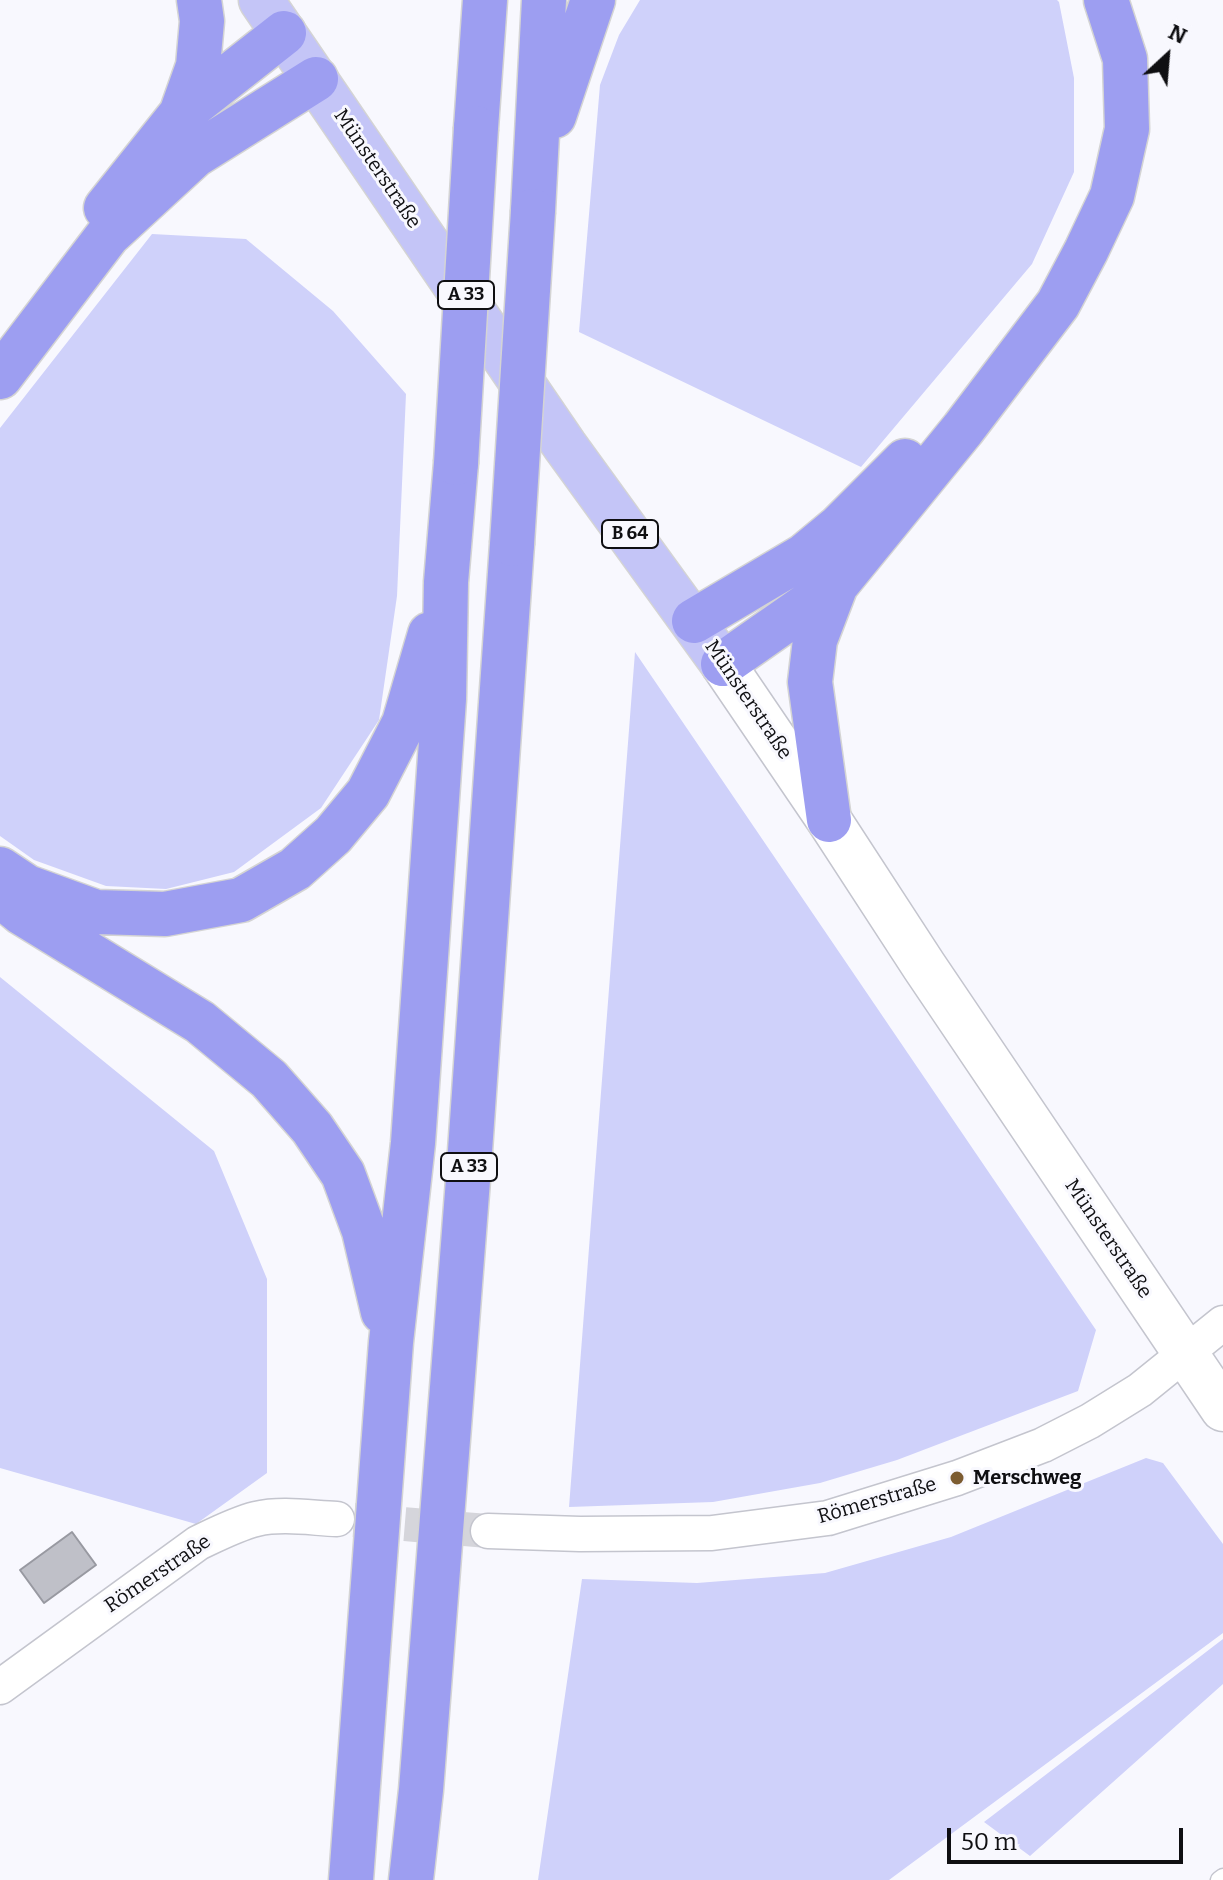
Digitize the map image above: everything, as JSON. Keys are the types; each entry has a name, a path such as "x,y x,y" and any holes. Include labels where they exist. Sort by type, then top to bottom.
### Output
{"highway":[{"path":"181,114 198,66 202,21 199,0"},
{"name":"A 33","path":"351,1880 391,1342 414,1127 444,699 446,582 485,0"},
{"name":"A 33","path":"411,1880 421,1790 468,1180 512,544 544,0"},
{"path":"534,195 574,52 593,0"},
{"path":"694,621 804,556 839,527 951,414 1045,292 1073,246 1098,191 1112,124 1111,59 1089,0"},
{"path":"723,664 836,585 963,429 1058,304 1112,196 1127,129 1125,59 1106,0"},
{"path":"0,346 181,114 272,17"},
{"path":"0,377 108,235 195,155 316,79"},
{"path":"0,869 27,887 96,912 165,914 241,900 295,869 333,835 368,793 404,723 446,582"},
{"path":"829,820 810,682 815,640 836,585"},
{"path":"0,895 22,913 200,1022 269,1079 312,1128 343,1174 364,1231 391,1342"}],"main road":[{"name":"Münsterstraße","path":"272,17 565,446 694,621 1223,1409"}],"street":[{"path":"1186,1355 1223,1323"},
{"name":"Römerstraße","path":"488,1531 712,1533 828,1518 957,1478 1043,1445 1127,1398 1186,1355"},
{"name":"Römerstraße","path":"0,1687 198,1543 257,1519 287,1516 337,1519"}],"shaded area":[{"path":"640,0 1059,2 1074,78 1074,172 1032,264 861,467 579,332 600,85 619,35"},
{"path":"152,234 246,239 333,311 406,394 397,596 379,720 321,808 234,872 166,889 106,886 34,860 0,836 0,428"},
{"path":"635,652 1096,1330 1078,1391 897,1460 820,1483 713,1502 569,1507"},
{"path":"0,977 214,1151 267,1279 267,1473 196,1524 0,1468"},
{"path":"1146,1458 1163,1463 1223,1544 1223,1633 889,1880 538,1880 582,1579 697,1583 825,1573 951,1537"},
{"path":"1223,1639 1223,1684 1030,1856 984,1822"}],"building":[{"path":"72,1532 96,1565 44,1603 20,1570"}],"tunnel":[{"path":"354,1520 488,1531"}],"place":[{"name":"Merschweg","path":"957,1478"}]}
